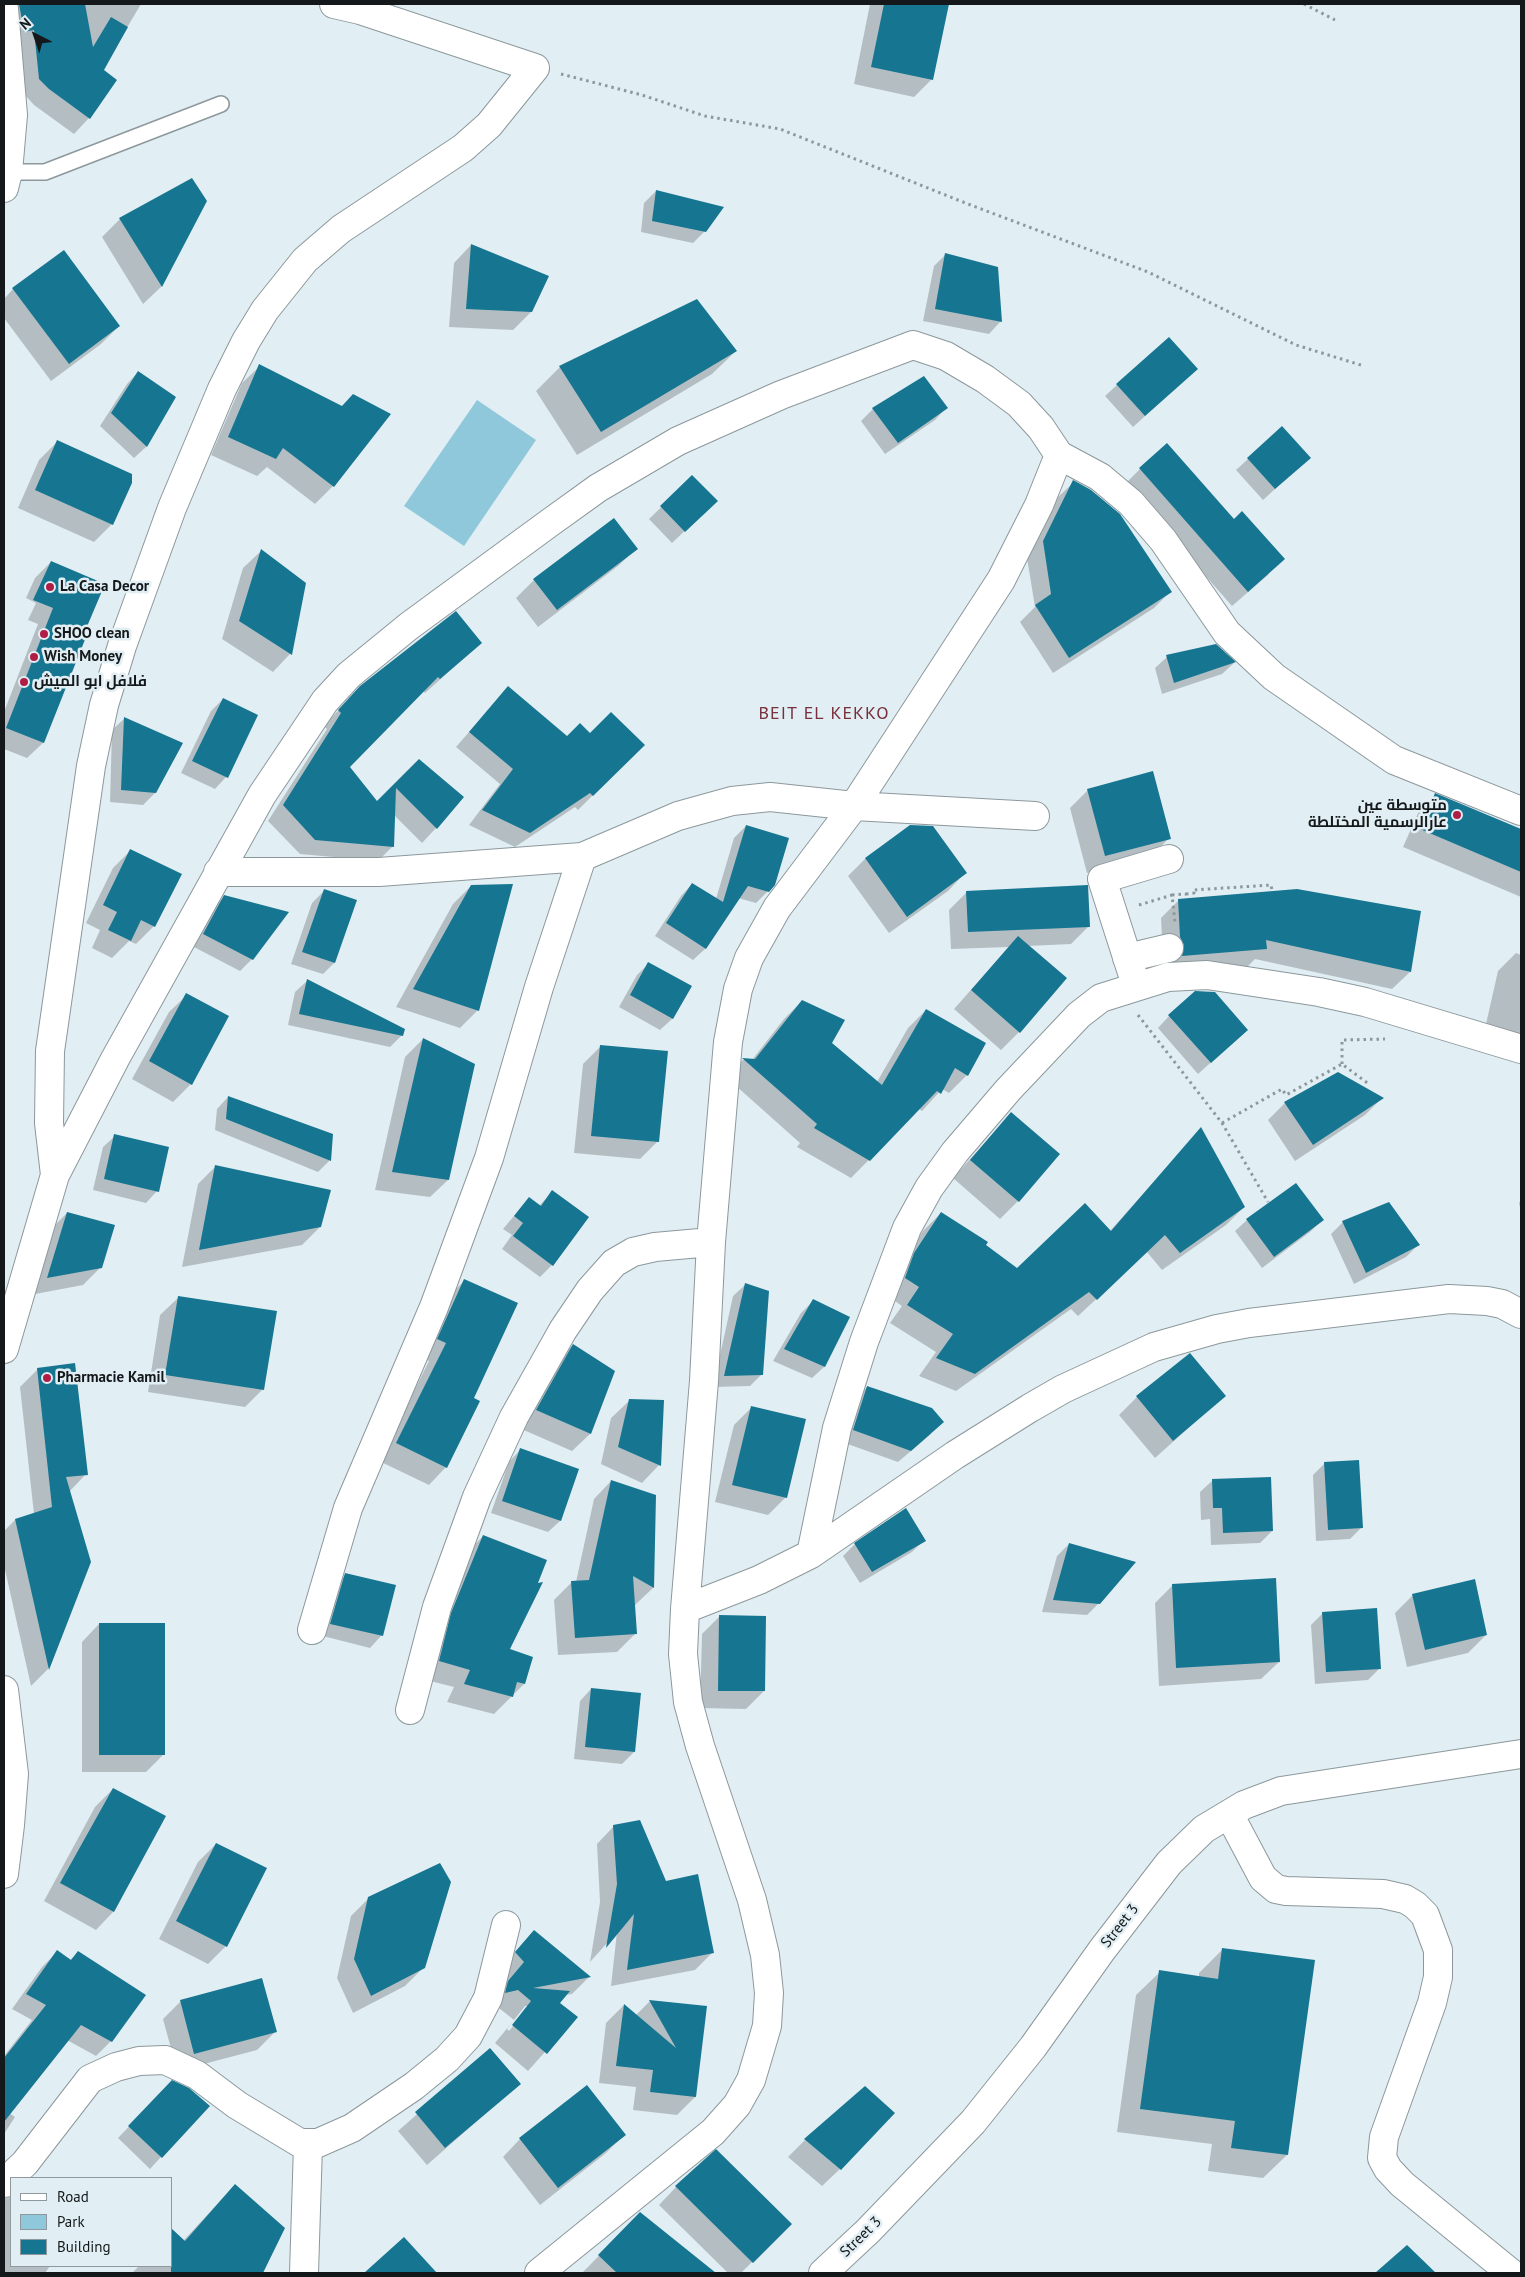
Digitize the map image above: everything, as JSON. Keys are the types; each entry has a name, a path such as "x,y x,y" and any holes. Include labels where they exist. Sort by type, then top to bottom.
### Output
{"main road":[{"path":"55,1175 49,1123 50,1051 91,766 100,722 114,669 172,508 222,389 246,341 265,310 305,260 341,229 463,148 489,125 535,68 360,10 334,4"},
{"path":"4,9 13,115 5,179"},
{"path":"4,1349 55,1175 115,1059 218,872 295,743 325,701 349,675 409,626 598,488 678,440 781,395 912,345 955,361 1002,390 1030,415 1059,455 1100,476 1136,508 1163,540 1227,633 1274,677 1394,760 1521,811"},
{"path":"539,2273 713,2132 737,2105 751,2080 767,2026 769,1993 765,1955 752,1900 700,1746 688,1702 683,1663 684,1609 704,1381 711,1242 728,1042 738,989 749,958 777,908 854,806 1001,580 1039,505 1059,455"},
{"path":"218,872 380,872 582,858 678,816 732,802 784,797 854,806 1035,816"},
{"path":"312,1630 334,1550 354,1494 434,1307 489,1158 539,987 582,858"},
{"path":"1128,988 1127,958 1102,879 1169,859"},
{"path":"1127,958 1172,939"},
{"path":"811,1554 837,1428 864,1342 912,1220 929,1188 955,1152 1008,1090 1079,1014 1101,998 1168,977 1206,975 1319,992 1393,1010 1521,1050"},
{"path":"410,1710 437,1607 477,1497 514,1416 563,1330 590,1290 614,1263 633,1252 656,1247 711,1242"},
{"path":"684,1609 759,1580 811,1554 955,1456 1030,1408 1063,1389 1154,1347 1216,1329 1249,1323 1449,1299 1487,1301 1502,1304 1521,1314"},
{"path":"4,1690 14,1774 4,1874"},
{"name":"Street 3","path":"823,2273 868,2231 973,2122 1034,2047 1102,1950 1169,1863 1204,1829 1260,1797 1281,1791 1521,1754"},
{"path":"1229,1814 1263,1878 1276,1888 1286,1891 1383,1894 1405,1899 1425,1915 1438,1950 1438,1977 1432,2003 1384,2137 1382,2158 1388,2169 1402,2184 1511,2273"},
{"path":"4,2183 24,2163 90,2079 116,2067 139,2061 165,2060 197,2075 293,2141 308,2145 335,2136 372,2116 447,2059 468,2036 488,1998 506,1925"},
{"path":"304,2273 308,2145"}],"lane":[{"path":"5,179 46,172 221,104"}],"path":[{"path":"1304,4 1335,20"},
{"path":"535,68 642,95 706,116 780,129 978,208 1148,272 1296,345 1364,366"},
{"path":"1131,907 1172,895 1187,896 1194,894 1193,890 1271,885 1272,891"},
{"path":"1172,895 1172,939"},
{"path":"1128,988 1222,1123 1268,1202"},
{"path":"1342,1064 1342,1040 1394,1039 1393,1010"},
{"path":"1222,1123 1282,1089 1286,1095 1342,1064"},
{"path":"1342,1064 1370,1085"}],"green space":[{"path":"477,400 536,440 464,546 404,506"}],"building":[{"path":"19,4 85,4 93,47 111,17 128,27 104,70 117,80 90,119 49,89 39,79 34,30 24,32"},
{"path":"884,4 949,4 933,80 871,67"},
{"path":"192,178 207,201 162,287 119,218"},
{"path":"656,190 724,207 706,232 652,221"},
{"path":"471,244 549,276 532,312 466,309"},
{"path":"64,250 120,326 69,364 12,288"},
{"path":"945,253 998,267 1002,322 935,309"},
{"path":"697,299 737,351 601,432 559,366"},
{"path":"1169,337 1198,369 1145,416 1116,384"},
{"path":"259,364 342,406 353,394 391,414 334,487 283,448 276,459 228,437"},
{"path":"138,371 176,397 147,447 111,413"},
{"path":"924,376 948,408 898,443 872,408"},
{"path":"1282,426 1311,458 1275,489 1247,458"},
{"path":"57,440 132,474 132,483 113,525 35,490"},
{"path":"1167,443 1234,519 1242,511 1285,559 1248,592 1139,468"},
{"path":"692,475 718,501 685,532 660,506"},
{"path":"1073,480 1091,490 1120,514 1172,592 1069,658 1035,605 1051,594 1043,541"},
{"path":"614,518 638,549 557,610 533,579"},
{"path":"261,549 306,583 292,655 239,621"},
{"path":"51,561 105,584 83,636 86,637 44,743 6,728 53,608 33,600"},
{"path":"456,611 482,643 440,679 438,677 350,767 377,801 419,759 464,797 437,829 396,788 394,847 315,840 283,805 341,713 338,710 360,686"},
{"path":"1216,644 1236,662 1174,683 1166,655"},
{"path":"508,686 567,736 580,723 590,733 611,712 645,745 593,796 590,793 530,833 482,810 513,769 469,732"},
{"path":"223,698 258,715 228,778 192,761"},
{"path":"124,717 183,743 156,793 121,790"},
{"path":"1153,771 1171,839 1105,856 1087,789"},
{"name":"متوسطة عين عارالرسمية المختلطة","path":"1435,793 1521,829 1521,872 1420,829"},
{"path":"746,825 789,838 775,885 769,892 748,886 706,949 666,923 692,883 723,902"},
{"path":"910,825 933,826 967,873 907,917 865,858"},
{"path":"130,849 182,874 155,927 141,920 131,941 108,930 117,912 103,905"},
{"path":"513,884 479,1011 413,989 471,885"},
{"path":"1088,885 1090,927 968,932 966,891"},
{"path":"324,889 357,900 335,963 302,952"},
{"path":"1297,889 1421,911 1411,972 1266,940 1267,949 1182,956 1184,945 1180,937 1178,899"},
{"path":"224,895 289,912 253,960 203,934"},
{"path":"1018,936 1067,978 1020,1033 971,990"},
{"path":"648,962 692,986 673,1019 630,995"},
{"path":"307,979 405,1029 403,1036 299,1014"},
{"path":"1195,991 1215,992 1248,1030 1211,1063 1168,1015"},
{"path":"186,993 229,1016 192,1085 149,1061"},
{"path":"802,1000 845,1020 832,1043 882,1085 926,1009 986,1043 968,1076 955,1068 941,1094 937,1091 870,1161 814,1128 817,1124 742,1058 755,1059"},
{"path":"423,1038 475,1064 449,1180 392,1172"},
{"path":"600,1045 668,1051 659,1142 591,1136"},
{"path":"1338,1072 1384,1098 1313,1145 1284,1102"},
{"path":"228,1096 333,1134 331,1161 226,1119"},
{"path":"1011,1112 1060,1154 1019,1202 970,1160"},
{"path":"1201,1127 1245,1207 1180,1253 1165,1235 1097,1300 1089,1292 975,1374 936,1358 953,1334 907,1305 919,1287 905,1278 914,1253 941,1212 988,1242 986,1245 1017,1268 1085,1203 1111,1231"},
{"path":"114,1134 169,1147 159,1192 104,1179"},
{"path":"215,1165 331,1190 321,1227 199,1250"},
{"path":"1296,1183 1324,1220 1274,1257 1246,1219"},
{"path":"552,1190 589,1217 553,1266 513,1236 523,1223 514,1216 529,1197 541,1206"},
{"path":"1389,1202 1420,1245 1366,1273 1342,1221"},
{"path":"67,1212 115,1225 102,1268 47,1278"},
{"path":"464,1279 518,1303 474,1398 480,1401 447,1468 396,1443 446,1343 437,1339"},
{"path":"745,1283 769,1291 763,1375 724,1376"},
{"path":"178,1296 277,1311 264,1390 165,1375"},
{"path":"813,1299 850,1317 825,1367 784,1349"},
{"path":"573,1344 615,1371 591,1434 536,1410"},
{"path":"1190,1353 1226,1396 1173,1441 1136,1396"},
{"path":"75,1363 88,1475 66,1477 91,1562 49,1670 15,1519 52,1507 37,1368"},
{"path":"867,1386 932,1408 944,1422 911,1451 853,1430"},
{"path":"629,1399 664,1400 661,1466 618,1447"},
{"path":"751,1406 806,1419 787,1498 732,1485"},
{"path":"520,1448 579,1469 561,1521 502,1501"},
{"path":"1359,1460 1363,1528 1328,1530 1324,1462"},
{"path":"1271,1477 1273,1531 1223,1533 1222,1508 1213,1508 1212,1479"},
{"path":"611,1480 656,1495 654,1588 633,1576 637,1634 575,1638 571,1581 589,1580"},
{"path":"906,1508 926,1541 872,1572 854,1543"},
{"path":"483,1535 547,1560 538,1583 543,1582 510,1649 533,1657 525,1684 517,1682 513,1697 464,1684 470,1670 439,1661 451,1613"},
{"path":"1069,1543 1136,1562 1100,1604 1053,1600"},
{"path":"345,1573 396,1585 383,1636 330,1624"},
{"path":"1276,1578 1280,1662 1176,1668 1172,1584"},
{"path":"1475,1579 1487,1635 1425,1650 1412,1594"},
{"path":"1377,1608 1381,1669 1326,1672 1322,1612"},
{"path":"719,1615 766,1616 765,1691 718,1691"},
{"path":"99,1623 165,1623 165,1755 99,1755"},
{"path":"591,1688 641,1693 635,1752 585,1747"},
{"path":"113,1788 166,1816 114,1912 60,1883"},
{"path":"640,1820 666,1881 698,1874 714,1953 627,1970 634,1914 606,1948 617,1884 613,1825"},
{"path":"216,1843 267,1868 227,1947 176,1921"},
{"path":"440,1863 451,1882 425,1968 371,1996 354,1959 368,1897"},
{"path":"534,1930 591,1977 533,1988 570,1991 560,2003 578,2017 547,2054 512,2025 531,2001 518,1990 505,1993 508,1981 524,1962 515,1952"},
{"path":"1222,1948 1315,1960 1288,2155 1231,2148 1235,2121 1140,2109 1159,1970 1218,1979"},
{"path":"57,1950 71,1960 78,1951 146,1995 112,2042 81,2025 4,2122 4,2058 46,2005 26,1994"},
{"path":"262,1978 277,2032 194,2054 180,2000"},
{"path":"649,2000 707,2006 696,2097 650,2092 653,2070 616,2066 624,2004 676,2048"},
{"path":"490,2048 521,2084 445,2148 415,2112"},
{"path":"172,2080 189,2088 210,2106 162,2158 128,2126"},
{"path":"587,2085 626,2135 558,2188 519,2138"},
{"path":"865,2086 895,2113 841,2170 804,2139"},
{"path":"716,2149 792,2224 753,2263 675,2186"},
{"path":"235,2184 285,2228 263,2273 171,2273 172,2229 185,2241"},
{"path":"640,2212 716,2273 617,2273 598,2255"},
{"path":"404,2237 437,2273 364,2273"},
{"path":"1407,2245 1436,2273 1375,2273"}],"place":[{"name":"La Casa Decor","path":"50,587"},
{"name":"SHOO clean","path":"44,634"},
{"name":"Wish Money","path":"34,657"},
{"name":"فلافل ابو الميش","path":"24,682"},
{"name":"متوسطة عين عارالرسمية المختلطة","path":"1457,815"},
{"name":"Pharmacie Kamil","path":"47,1378"}],"district":[{"name":"BEIT EL KEKKO","path":"824,714"}]}
